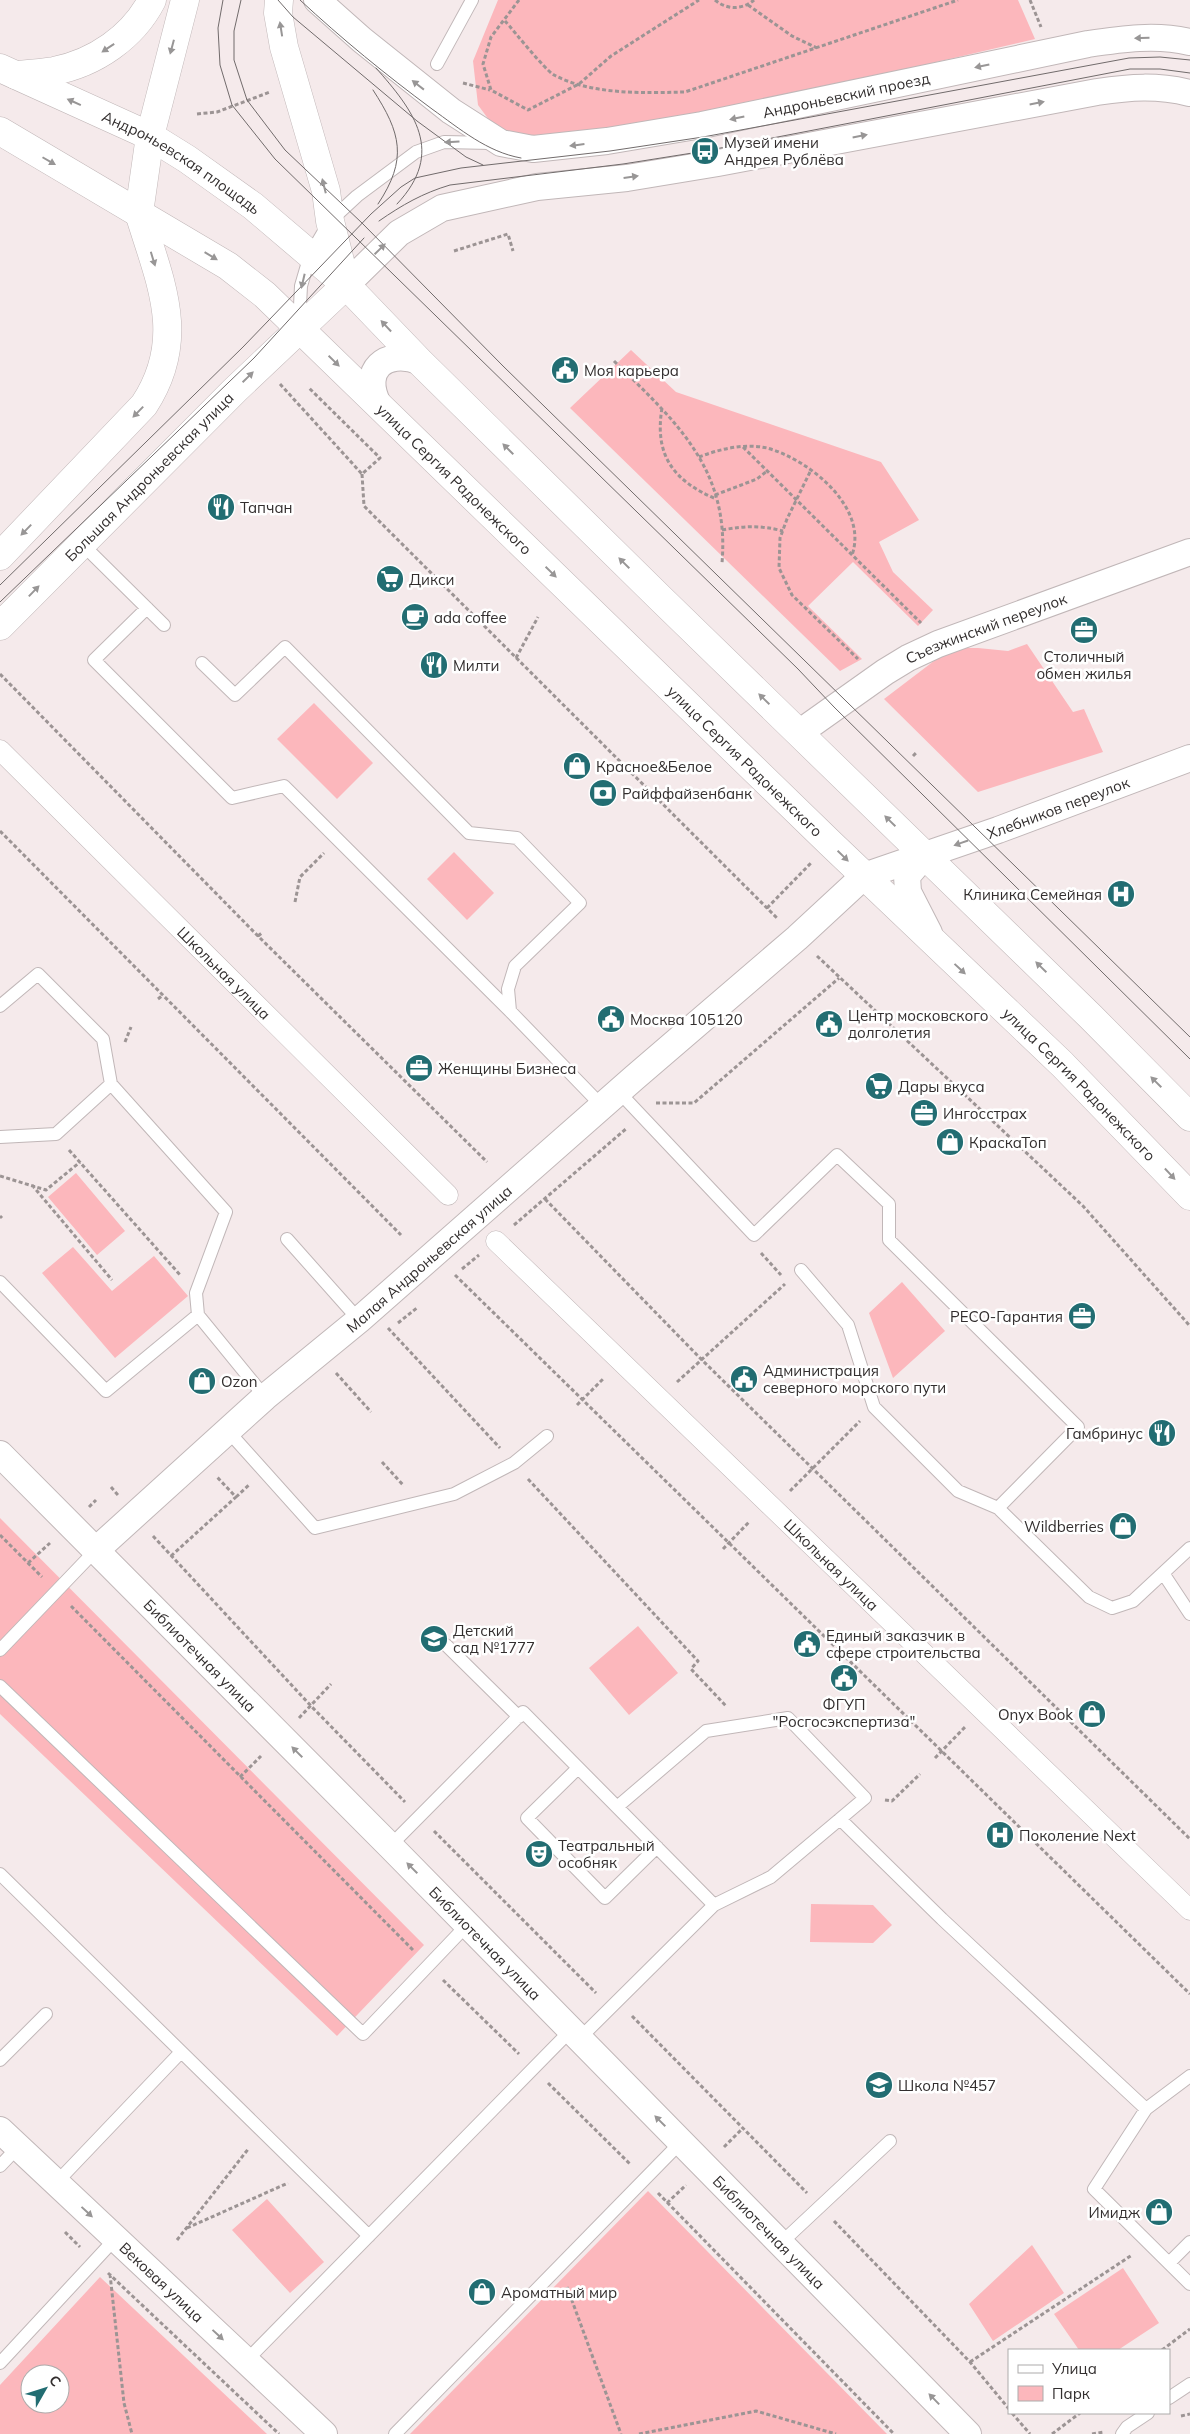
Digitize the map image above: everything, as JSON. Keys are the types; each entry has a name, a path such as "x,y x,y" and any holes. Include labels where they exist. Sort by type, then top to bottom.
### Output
{"main road":[{"path":"8,72 54,71 95,56 112,45 137,24 152,0"},
{"path":"0,556 144,405 157,385 168,344 167,325 163,294 139,212 150,136 185,0"},
{"path":"280,0 278,13 284,47 326,191 330,221 346,285 419,361 1091,1017 1190,1117"},
{"name":"Андроньевская площадь","path":"8,72 150,136 253,206 346,285"},
{"path":"2,134 139,212 228,266 265,295 299,327"},
{"name":"Большая Андроньевская улица","path":"0,626 299,327 346,285"},
{"name":"улица Сергия Радонежского","path":"299,327 938,948 1062,1064 1190,1196"}],"street":[{"path":"317,0 362,40 451,111 501,143"},
{"name":"Андроньевский проезд","path":"501,143 533,149 607,141 702,125 1088,44 1125,39 1154,38 1190,42"},
{"path":"346,285 399,232 442,208 530,188 627,178 718,163 1097,92 1137,86 1166,88 1190,93"},
{"path":"378,404 372,393 370,382 374,372 382,363 399,356 419,361"},
{"name":"Съезжинский переулок","path":"799,733 908,658 938,644 1190,552"},
{"name":"Школьная улица","path":"0,750 448,1195"},
{"name":"Хлебников переулок","path":"864,876 1190,758"},
{"path":"925,855 908,876 908,892 917,913 938,948"},
{"name":"Малая Андроньевская улица","path":"94,1550 265,1397 359,1320 610,1099 797,938 864,876"},
{"name":"Школьная улица","path":"496,1241 1190,1910"},
{"name":"Библиотечная улица","path":"0,1454 390,1846 968,2434"},
{"name":"Вековая улица","path":"9,2139 324,2434"}],"lane":[{"path":"437,64 472,0"},
{"path":"299,327 301,286 310,255 330,221 364,191 416,152 444,142 501,143"},
{"path":"81,543 164,625"},
{"path":"147,608 94,660 232,798 284,786 510,1011 610,1099 642,1116 754,1235 837,1154 889,1204 889,1240 1078,1427 998,1508"},
{"path":"202,663 235,695 285,647 469,833 517,838 580,903 515,966 508,989 510,1011"},
{"path":"0,1006 38,974 103,1039 111,1084 226,1212 196,1293 198,1314 265,1397"},
{"path":"0,1137 56,1134 111,1084"},
{"path":"287,1239 359,1320"},
{"path":"801,1270 848,1325 874,1406 958,1490 998,1508 1089,1597 1112,1608 1134,1601 1190,1548"},
{"path":"0,1282 106,1391 198,1314"},
{"path":"228,1431 315,1528 454,1494 514,1463 547,1436"},
{"name":"Малая Андроньевская улица","path":"0,1650 94,1550"},
{"path":"1163,1574 1190,1614"},
{"path":"446,1645 519,1717"},
{"path":"0,1686 363,2034 467,1925"},
{"path":"390,1846 524,1712 714,1904"},
{"path":"246,2361 533,2068 611,2005 714,1904 771,1877 865,1798 788,1718 706,1731 617,1807"},
{"path":"578,1768 527,1818 605,1898 657,1847"},
{"path":"840,1819 942,1919 1146,2109"},
{"path":"0,1874 369,2236"},
{"path":"0,2060 46,2014"},
{"path":"56,2183 181,2052"},
{"path":"1190,2076 1146,2109 1094,2189 1190,2284"},
{"path":"0,2166 9,2139"},
{"path":"781,2244 890,2141"},
{"path":"395,2434 681,2142"},
{"path":"0,2364 115,2239"},
{"path":"1169,2263 1190,2242"},
{"path":"1170,2397 1190,2384"},
{"path":"1122,2434 1127,2427 1146,2414"}],"path":[{"path":"519,0 505,21 491,37 483,64 490,90 528,110 579,84 611,56 699,0"},
{"path":"715,0 726,7 737,8 748,5 754,0"},
{"path":"505,21 552,74 579,84 641,93 685,92 958,0"},
{"path":"748,5 792,36 817,48"},
{"path":"197,114 217,112 272,91"},
{"path":"454,251 508,234 513,251"},
{"path":"614,361 662,408 684,433 699,457 716,497 722,530 722,563"},
{"path":"274,377 362,474 364,506 783,924"},
{"path":"308,387 380,458 362,474"},
{"path":"662,408 659,425 668,462 678,477 693,490 716,497 756,479 767,470"},
{"path":"743,447 921,624"},
{"path":"699,457 719,449 766,448 812,468 831,487 846,507 854,530 856,544 852,555"},
{"path":"810,472 783,531 778,555 779,568 792,595 864,664"},
{"path":"722,530 755,526 783,531"},
{"path":"516,658 538,617"},
{"path":"0,674 258,936 487,1162"},
{"path":"913,756 917,752"},
{"path":"0,831 401,1235"},
{"path":"295,902 300,877 337,840"},
{"path":"767,908 811,862"},
{"path":"258,936 263,932"},
{"path":"814,953 1083,1206 1190,1326"},
{"path":"839,978 694,1103 657,1102 545,1199 701,1359 813,1467 1190,1840"},
{"path":"158,999 163,995"},
{"path":"234,1074 239,1070"},
{"path":"56,1134 196,1293"},
{"path":"0,1176 46,1190 80,1162"},
{"path":"32,1185 112,1280"},
{"path":"658,1398 787,1282 754,1245 754,1235"},
{"path":"454,1275 1190,1994"},
{"path":"385,1324 698,1661 691,1669 744,1725"},
{"path":"577,1405 620,1361"},
{"path":"331,1367 371,1412"},
{"path":"723,1549 813,1467 874,1406"},
{"path":"382,1462 418,1502"},
{"path":"170,1556 236,1497 211,1470"},
{"path":"0,1534 428,1965 644,2179 894,2434"},
{"path":"152,1534 170,1556 420,1816 600,1997 611,2005 627,2011 820,2206 970,2362 1008,2407"},
{"path":"935,1758 982,1710"},
{"path":"865,1798 892,1800 920,1774"},
{"path":"177,2240 262,2132"},
{"path":"186,2229 307,2175"},
{"path":"61,2228 279,2434"},
{"path":"970,2362 1150,2244"},
{"path":"559,2266 621,2434"},
{"path":"110,2274 124,2403 132,2434"},
{"path":"1163,2349 1190,2329"},
{"path":"639,2434 756,2411 836,2434"},
{"path":"1013,2414 1030,2434"},
{"path":"1052,2434 1079,2414"}],"green space":[{"path":"498,0 1018,0 1035,39 731,110 534,139 514,135 492,124 478,105 473,61"},
{"path":"631,350 676,392 881,462 919,520 879,542 893,572 933,610 918,626 853,562 808,606 862,659 840,671 570,408"},
{"path":"1027,644 1073,712 1084,709 1103,752 978,792 884,699 951,648 1008,651"},
{"path":"314,703 373,763 337,799 277,739"},
{"path":"454,852 494,893 467,920 427,879"},
{"path":"76,1173 125,1231 97,1255 48,1197"},
{"path":"73,1247 112,1291 154,1256 188,1296 115,1358 42,1273"},
{"path":"902,1282 945,1331 893,1378 869,1313"},
{"path":"0,1518 424,1945 337,2036 0,1714"},
{"path":"638,1626 678,1673 629,1715 589,1668"},
{"path":"811,1904 873,1905 892,1925 873,1943 810,1942"},
{"path":"648,2191 887,2434 410,2434"},
{"path":"267,2199 324,2262 290,2293 232,2230"},
{"path":"1032,2245 1064,2293 993,2341 969,2304"},
{"path":"1123,2268 1159,2323 1120,2349 1078,2349 1054,2314"},
{"path":"100,2277 267,2434 0,2434 0,2385"}],"tram line":[{"path":"223,0 218,28 220,65 232,105 275,159 798,669 834,707 1190,1059"},
{"path":"241,0 234,31 234,60 247,100 285,150 362,223 503,366 1190,1037"},
{"path":"278,0 293,17 417,121 466,157 483,165"},
{"path":"300,0 364,56 453,124 485,145 497,151 521,158"},
{"path":"0,585 243,347 371,214 401,187 415,178 461,168 610,151 703,137 1129,58 1160,57 1190,60"},
{"path":"376,68 390,84 412,116 419,133 422,149 420,167 412,185 397,204"},
{"path":"379,221 413,200 450,185 623,164 705,151 1130,69 1160,69 1190,73"},
{"path":"373,90 390,120 397,146 394,173 388,188 378,204"},
{"path":"0,602 254,358 364,238"}],"place":[{"name":"Музей имени Андрея Рублёва","path":"705,151"},
{"name":"Моя карьера","path":"565,370"},
{"name":"Тапчан","path":"221,507"},
{"name":"Дикси","path":"390,579"},
{"name":"ada coffee","path":"415,617"},
{"name":"Столичный обмен жилья","path":"1084,630"},
{"name":"Милти","path":"434,665"},
{"name":"Красное&Белое","path":"577,766"},
{"name":"Райффайзенбанк","path":"603,793"},
{"name":"Клиника Семейная","path":"1121,894"},
{"name":"Москва 105120","path":"611,1019"},
{"name":"Центр московского долголетия","path":"829,1024"},
{"name":"Женщины Бизнеса","path":"419,1068"},
{"name":"Дары вкуса","path":"879,1086"},
{"name":"Ингосстрах","path":"924,1113"},
{"name":"КраскаТоп","path":"950,1142"},
{"name":"РЕСО-Гарантия","path":"1082,1316"},
{"name":"Администрация северного морского пути","path":"744,1379"},
{"name":"Ozon","path":"202,1381"},
{"name":"Гамбринус","path":"1162,1433"},
{"name":"Wildberries","path":"1123,1526"},
{"name":"Детский сад №1777","path":"434,1639"},
{"name":"Единый заказчик в сфере строительства","path":"807,1644"},
{"name":"ФГУП \"Росгосэкспертиза\"","path":"844,1678"},
{"name":"Onyx Book","path":"1092,1714"},
{"name":"Поколение Next","path":"1000,1835"},
{"name":"Театральный особняк","path":"539,1854"},
{"name":"Школа №457","path":"879,2085"},
{"name":"Имидж","path":"1159,2212"},
{"name":"Ароматный мир","path":"482,2292"}]}
